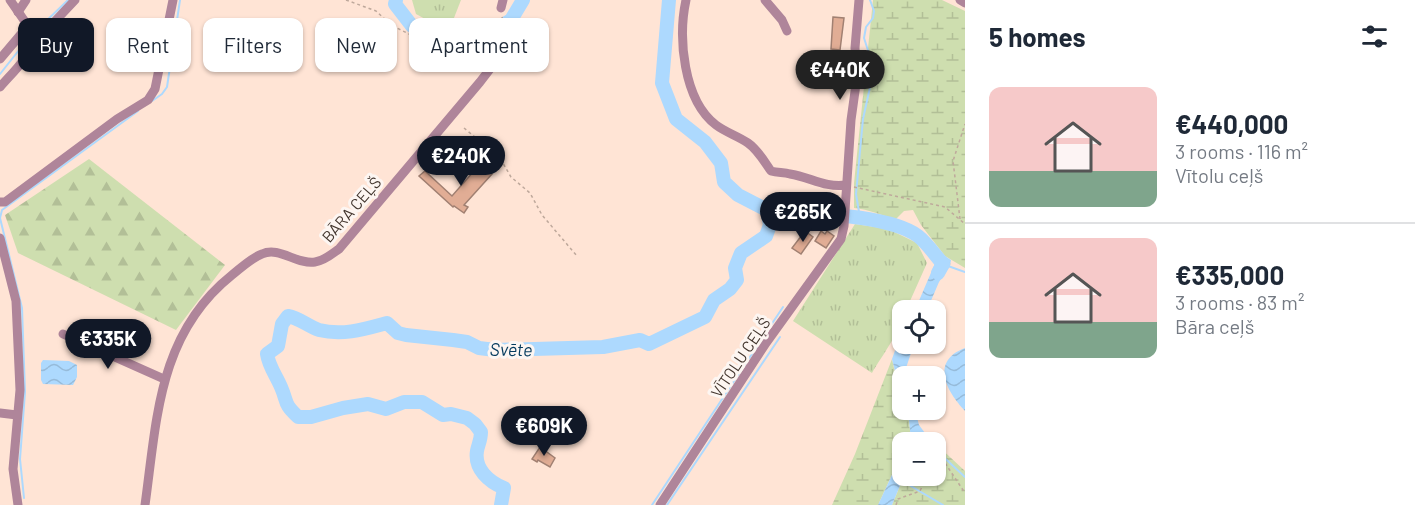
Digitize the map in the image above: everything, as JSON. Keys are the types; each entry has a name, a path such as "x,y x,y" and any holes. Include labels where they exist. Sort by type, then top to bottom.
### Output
{"street":[{"path":"10,0 22,18"},
{"path":"18,12 26,0"},
{"path":"58,18 75,0"},
{"path":"0,202 5,202 117,119 148,100 155,89 172,0"},
{"path":"686,0 682,42 689,82 694,97 714,124 757,150 771,171 827,185 848,185 857,76 855,48 859,0"},
{"path":"765,0 782,20 787,31"},
{"path":"960,0 965,3"},
{"path":"0,59 18,38"},
{"path":"0,87 18,65"},
{"name":"BĀRA CEĻŠ","path":"145,505 164,379 177,347 202,305 225,280 262,253 278,253 313,263 321,261 339,249 488,72"},
{"name":"VĪTOLU CEĻŠ","path":"660,505 766,343 833,251 844,226 848,185"},
{"path":"0,238 16,301 20,390 13,469 18,505"},
{"path":"63,334 164,379"},
{"path":"0,413 17,415"}],"path":[{"path":"346,0 376,11 391,25 409,34"},
{"path":"960,221 953,161 965,124"},
{"path":"464,128 500,159 511,177 530,193 542,215 577,256"},
{"path":"848,185 945,207 965,224"},
{"path":"946,464 965,493"},
{"path":"896,505 898,499 920,491 922,486"}],"green space":[{"path":"412,0 461,0 454,18 423,18 416,14"},
{"path":"873,0 942,0 965,11 965,268 945,256 921,225 913,210 904,211 896,219 854,208 854,183"},
{"path":"89,159 225,265 176,330 18,253 5,215"},
{"path":"855,224 888,229 917,243 927,263 910,300 892,300 892,340 872,373 793,321"},
{"path":"892,359 892,420 908,420 910,432 892,432 892,475 878,505 832,505 855,454"},
{"path":"946,453 965,471 965,505 892,505 900,486 946,486"}],"water":[{"path":"945,256 951,260 950,266 939,282 931,300 919,300 936,261 939,257"},
{"path":"965,348 965,411 952,395 946,382 946,366 954,354"},
{"path":"894,354 911,354 907,366 894,366"},
{"path":"43,360 69,361 77,365 77,377 73,385 43,384 41,363"},
{"path":"918,420 924,432 910,432 909,421"},
{"path":"892,475 892,486 900,486 892,505 878,505"}],"building":[{"path":"833,17 844,18 840,50 831,49"},
{"path":"481,163 492,174 464,205 468,207 464,213 453,207 419,176 425,171 452,196"},
{"path":"805,231 813,237 801,254 792,248"},
{"path":"821,231 825,234 827,231 834,236 826,248 815,241"},
{"path":"540,447 555,458 550,467 532,459"}],"waterway":[{"path":"49,18 68,0"},
{"path":"152,101 167,87 180,0"},
{"name":"Svēte","path":"396,0 395,4 412,26 443,35 469,30 490,33 511,20 523,0"},
{"name":"Svēte","path":"501,505 504,488 493,482 480,469 477,451 481,432 467,418 451,414 443,415 422,402 404,402 386,409 368,404 311,417 298,417 288,406 267,354 278,346 282,324 288,316 328,332 354,331 387,323 398,333 467,342 479,348 495,350 603,347 640,340 649,344 705,317 714,300 730,289 737,280 735,268 741,253 766,236 770,225 767,210 738,195 724,182 721,163 705,142 676,119 662,83 669,0"},
{"path":"860,218 856,194 863,119 874,69 864,38 866,27 873,18 874,11 870,0"},
{"path":"0,74 18,51"},
{"path":"24,498 20,459 25,392 22,308 0,218 2,210 138,111"},
{"path":"767,210 846,216 888,223 905,229 918,236 943,264 938,273"},
{"path":"948,266 965,272"},
{"path":"652,505 783,307"},
{"path":"667,505 780,337"},
{"path":"946,459 965,477"},
{"path":"911,486 943,505"}]}
